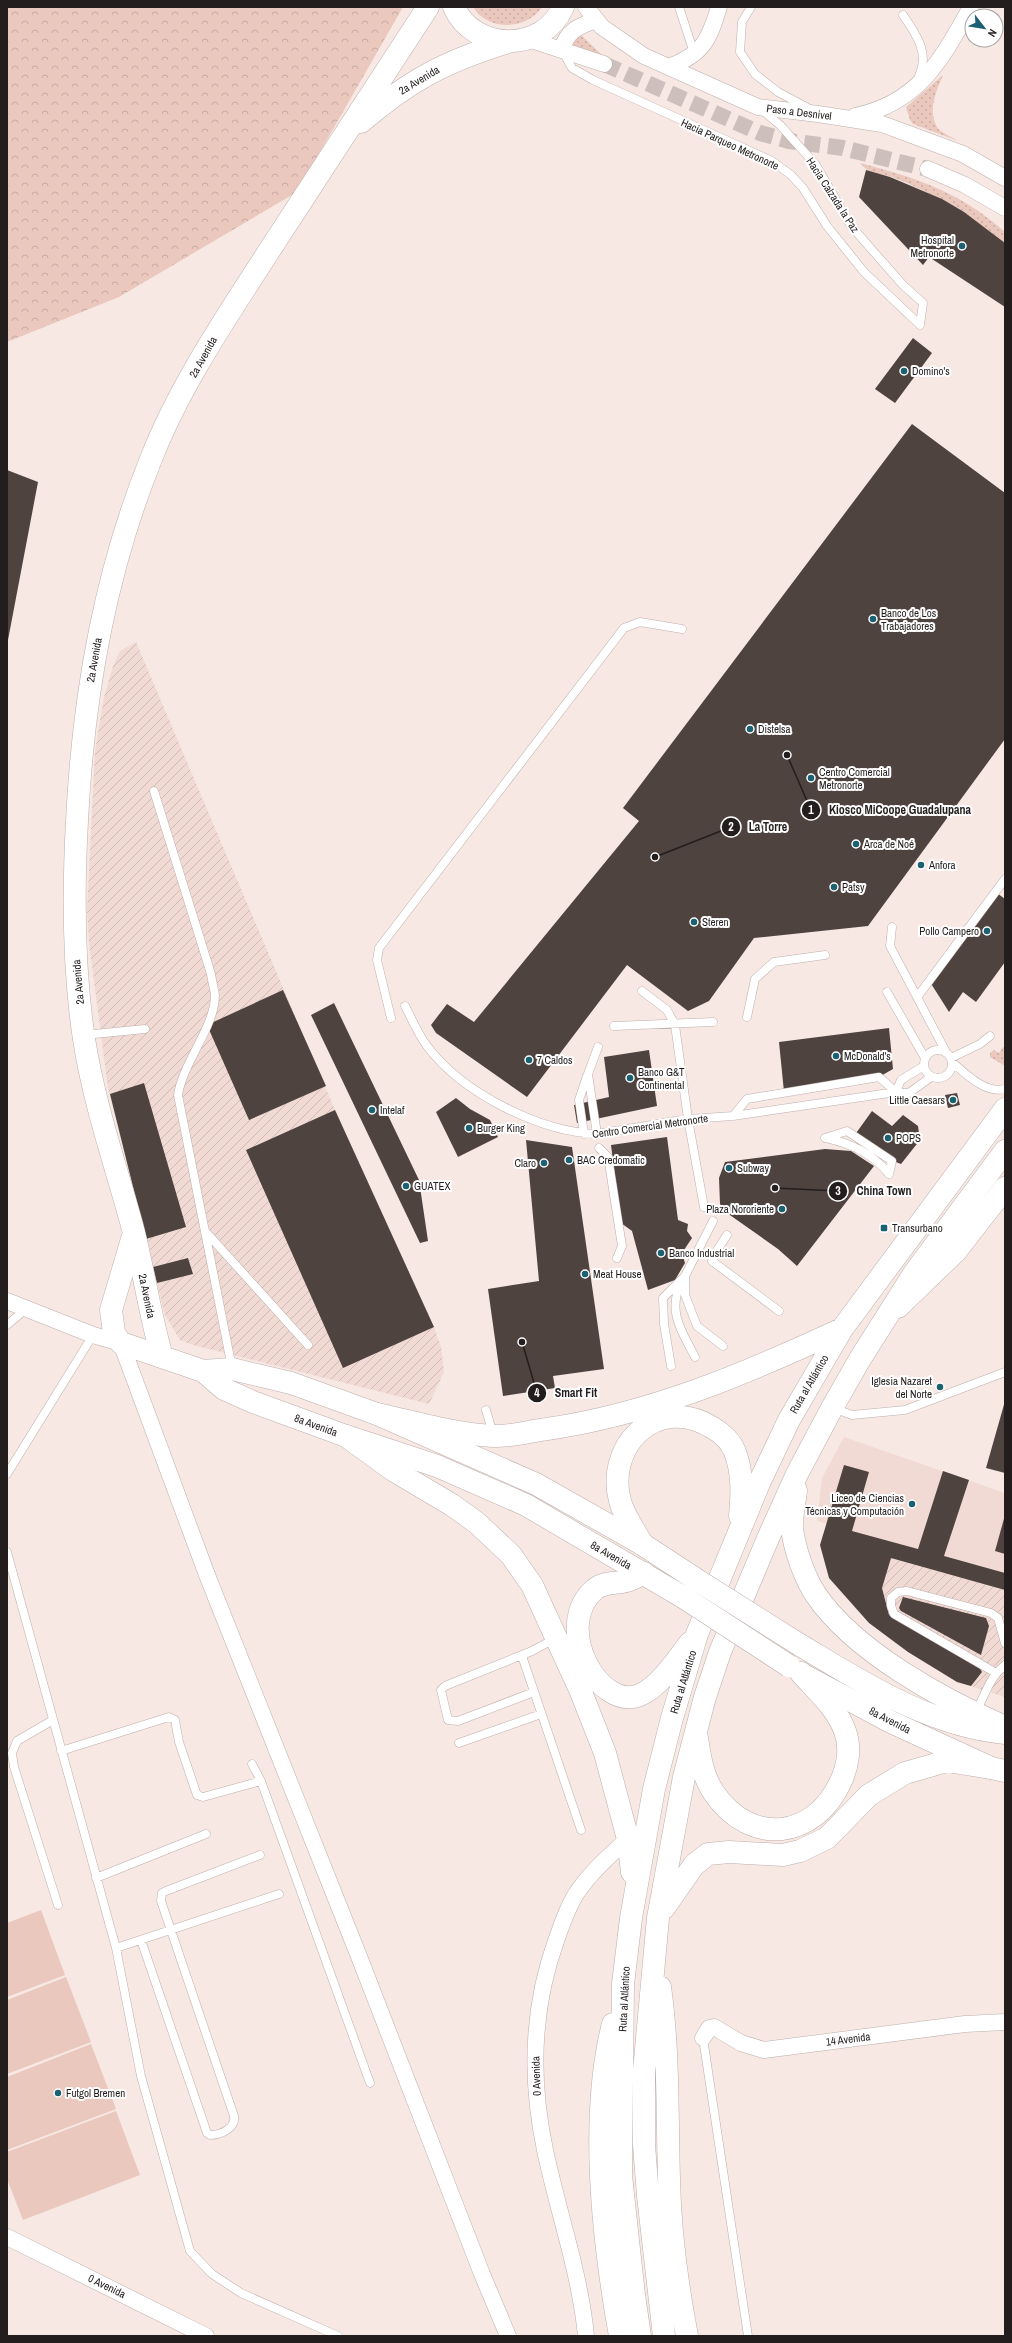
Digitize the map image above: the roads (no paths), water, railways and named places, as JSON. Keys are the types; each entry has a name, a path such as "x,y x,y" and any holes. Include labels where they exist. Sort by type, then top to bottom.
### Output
{"main road":[{"name":"2a Avenida","path":"162,1357 151,1319 134,1234 95,1095 84,1035 74,931 79,782 91,671 118,552 151,459 174,410 216,332 428,7"},
{"path":"454,7 458,15 471,29 488,39 518,41"},
{"name":"2a Avenida","path":"342,138 409,84 441,66 518,41 546,29 560,14 563,7"},
{"name":"Ruta al Atlántico","path":"640,2336 621,2176 623,1984 631,1918 654,1789 672,1718 698,1634 739,1534 789,1420 842,1329 1005,1109"},
{"path":"664,2336 652,2248 644,2145 644,2071 658,1918 684,1777 696,1729 720,1652 797,1474 832,1408 884,1320 915,1272 1005,1151"},
{"path":"956,1251 1005,1188"},
{"path":"884,1320 956,1251 1005,1212"},
{"name":"2a Avenida","path":"121,1343 114,1333 111,1310 134,1234"},
{"path":"377,1414 452,1431 494,1436 584,1424 634,1411 728,1380 842,1329"},
{"name":"8a Avenida","path":"121,1343 203,1371 224,1389 346,1436 437,1466 526,1505 644,1573 795,1670 892,1722 998,1770"},
{"name":"8a Avenida","path":"203,1371 232,1369 291,1383 377,1414 536,1484 642,1544 800,1645 910,1707 950,1722 1005,1733"},
{"path":"642,1544 622,1506 618,1485 620,1462 626,1446 638,1431 653,1421 672,1416 691,1418 704,1422 724,1436 734,1451 740,1469 742,1491 739,1534"},
{"path":"346,1436 393,1470 452,1505 477,1523 498,1542 520,1567 532,1585 557,1638 605,1752 628,1839 632,1862 631,1918"},
{"path":"797,1474 792,1529 802,1566 815,1593 843,1626 871,1650 912,1677 974,1714 1005,1727"},
{"path":"644,1573 626,1581 609,1582 596,1588 584,1601 577,1616 577,1635 582,1656 600,1683 619,1697 631,1698 642,1694 656,1684 698,1634"},
{"path":"696,1729 702,1768 714,1792 738,1819 754,1826 778,1830 806,1823 821,1812 834,1797 845,1774 849,1750 845,1731 834,1708 795,1670"},
{"path":"658,1918 694,1865 708,1854 729,1852 783,1855 800,1851 827,1838 869,1795 906,1773 947,1761 998,1770"},
{"path":"655,1948 666,2029 669,2180 675,2259 687,2336"},
{"path":"620,2336 613,2299 604,2212 601,2157 602,2104 607,2047 623,1984"}],"street":[{"path":"669,67 684,61 707,42 719,7"},
{"path":"845,118 876,111 914,89 925,79 937,63 970,7"},
{"path":"562,50 568,34 580,26 591,13"},
{"name":"Paso a Desnivel","path":"591,13 613,36 644,56 758,107 818,114 882,124 963,154 1005,178"},
{"path":"518,41 562,50 604,64"},
{"path":"928,169 965,185 1005,208"},
{"name":"8a Avenida","path":"7,1301 93,1335 121,1343"},
{"path":"121,1343 206,1575 360,1959 482,2274 508,2336"},
{"name":"0 Avenida","path":"586,2336 583,2303 548,2161 537,2100 535,2056 539,2000 549,1960 566,1914 577,1892 595,1869 628,1839"},
{"name":"14 Avenida","path":"703,2038 709,2028 714,2027 741,2043 764,2050 965,2024 1005,2022"},
{"name":"0 Avenida","path":"7,2237 206,2336"}],"lane":[{"path":"679,7 694,53"},
{"path":"751,7 742,22 740,52 755,74 778,92 818,114"},
{"path":"903,15 922,43 923,68 914,89"},
{"name":"Hacia Parqueo Metronorte","path":"562,50 572,68 593,80 772,161 791,174 804,188 827,226 864,272 920,325 923,303"},
{"name":"Hacia Calzada la Paz","path":"758,107 780,125 816,164 851,226 903,285 923,303"},
{"path":"391,1018 377,960 379,948 624,628 640,622 682,629"},
{"path":"154,791 211,974 215,996 209,1020 180,1081 178,1095 232,1369"},
{"path":"918,996 1005,879"},
{"path":"887,992 931,1077 944,1077 951,1070 950,1057 890,946 892,927"},
{"path":"747,1018 756,979 774,962 825,954"},
{"path":"642,991 667,1010 675,1025 688,1119 704,1207"},
{"name":"Centro Comercial Metronorte","path":"405,1006 428,1047 442,1062 477,1090 524,1117 584,1134 597,1134 688,1119 733,1116 896,1092 909,1093 931,1077"},
{"path":"614,1026 675,1025 713,1022"},
{"path":"84,1035 145,1029"},
{"path":"950,1057 980,1044 990,1036"},
{"path":"584,1134 579,1100 598,1047"},
{"path":"733,1116 747,1099 879,1077 896,1092 901,1080 924,1062 932,1051 942,1050 968,1076 990,1089 1005,1089"},
{"path":"588,1074 597,1134"},
{"path":"847,1131 892,1161 890,1174 879,1161 863,1150 844,1142 825,1138 847,1131"},
{"path":"599,1148 608,1157 622,1246 617,1258"},
{"path":"694,1357 678,1322 675,1297 713,1221"},
{"path":"204,1230 308,1345"},
{"path":"727,1235 714,1255 712,1261 714,1265 780,1311"},
{"path":"685,1276 684,1295 697,1326 723,1346"},
{"path":"671,1366 664,1324 663,1298 685,1276"},
{"path":"7,1325 26,1308"},
{"path":"7,1474 93,1335"},
{"path":"832,1408 852,1415 905,1410 1005,1372"},
{"path":"486,1410 494,1436"},
{"path":"7,1552 116,1948 142,2076 190,2252 212,2274 241,2293 338,2336"},
{"path":"996,1673 894,1614 890,1606 891,1598 898,1592 907,1591 991,1613 998,1618 1005,1643"},
{"path":"534,1692 458,1722 448,1720 443,1688 522,1656 557,1638"},
{"path":"522,1656 581,1830"},
{"path":"974,1714 982,1700 988,1684 996,1673 1005,1666"},
{"path":"459,1743 541,1714"},
{"path":"62,1751 169,1717 175,1720 179,1742 197,1795 203,1798 261,1781"},
{"path":"53,1720 18,1741 12,1752 14,1767 58,1905"},
{"path":"252,1764 261,1781 370,2083"},
{"path":"96,1878 206,1834"},
{"path":"141,1940 207,2132 210,2135 215,2135 233,2126 235,2122 234,2116 170,1930 161,1901 162,1893 260,1855"},
{"path":"116,1948 279,1894"},
{"path":"703,2038 748,2336"}],"tunnel":[{"path":"604,64 760,133 789,141 843,148 928,169"}],"place":[{"name":"Hospital Metronorte","path":"962,246"},
{"name":"Domino's","path":"904,371"},
{"name":"Banco de Los Trabajadores","path":"873,619"},
{"name":"Distelsa","path":"750,729"},
{"name":"Kiosco MiCoope Guadalupana","path":"787,755"},
{"name":"Centro Comercial Metronorte","path":"811,778"},
{"name":"Arca de Noé","path":"856,844"},
{"name":"La Torre","path":"655,857"},
{"name":"Anfora","path":"921,865"},
{"name":"Patsy","path":"834,887"},
{"name":"Steren","path":"694,922"},
{"name":"Pollo Campero","path":"987,931"},
{"name":"McDonald's","path":"836,1056"},
{"name":"7 Caldos","path":"529,1060"},
{"name":"Banco G&T Continental","path":"630,1078"},
{"name":"Little Caesars","path":"953,1100"},
{"name":"Intelaf","path":"372,1110"},
{"name":"Burger King","path":"469,1128"},
{"name":"POPS","path":"888,1138"},
{"name":"BAC Credomatic","path":"569,1160"},
{"name":"Claro","path":"544,1163"},
{"name":"Subway","path":"729,1168"},
{"name":"GUATEX","path":"406,1186"},
{"name":"China Town","path":"775,1188"},
{"name":"Plaza Nororiente","path":"782,1209"},
{"name":"Transurbano","path":"884,1228"},
{"name":"Banco Industrial","path":"661,1253"},
{"name":"Meat House","path":"585,1274"},
{"name":"Smart Fit","path":"522,1342"},
{"name":"Iglesia Nazaret del Norte","path":"940,1387"},
{"name":"Liceo de Ciencias Técnicas y Computación","path":"912,1504"},
{"name":"Futgol Bremen","path":"58,2093"}]}
